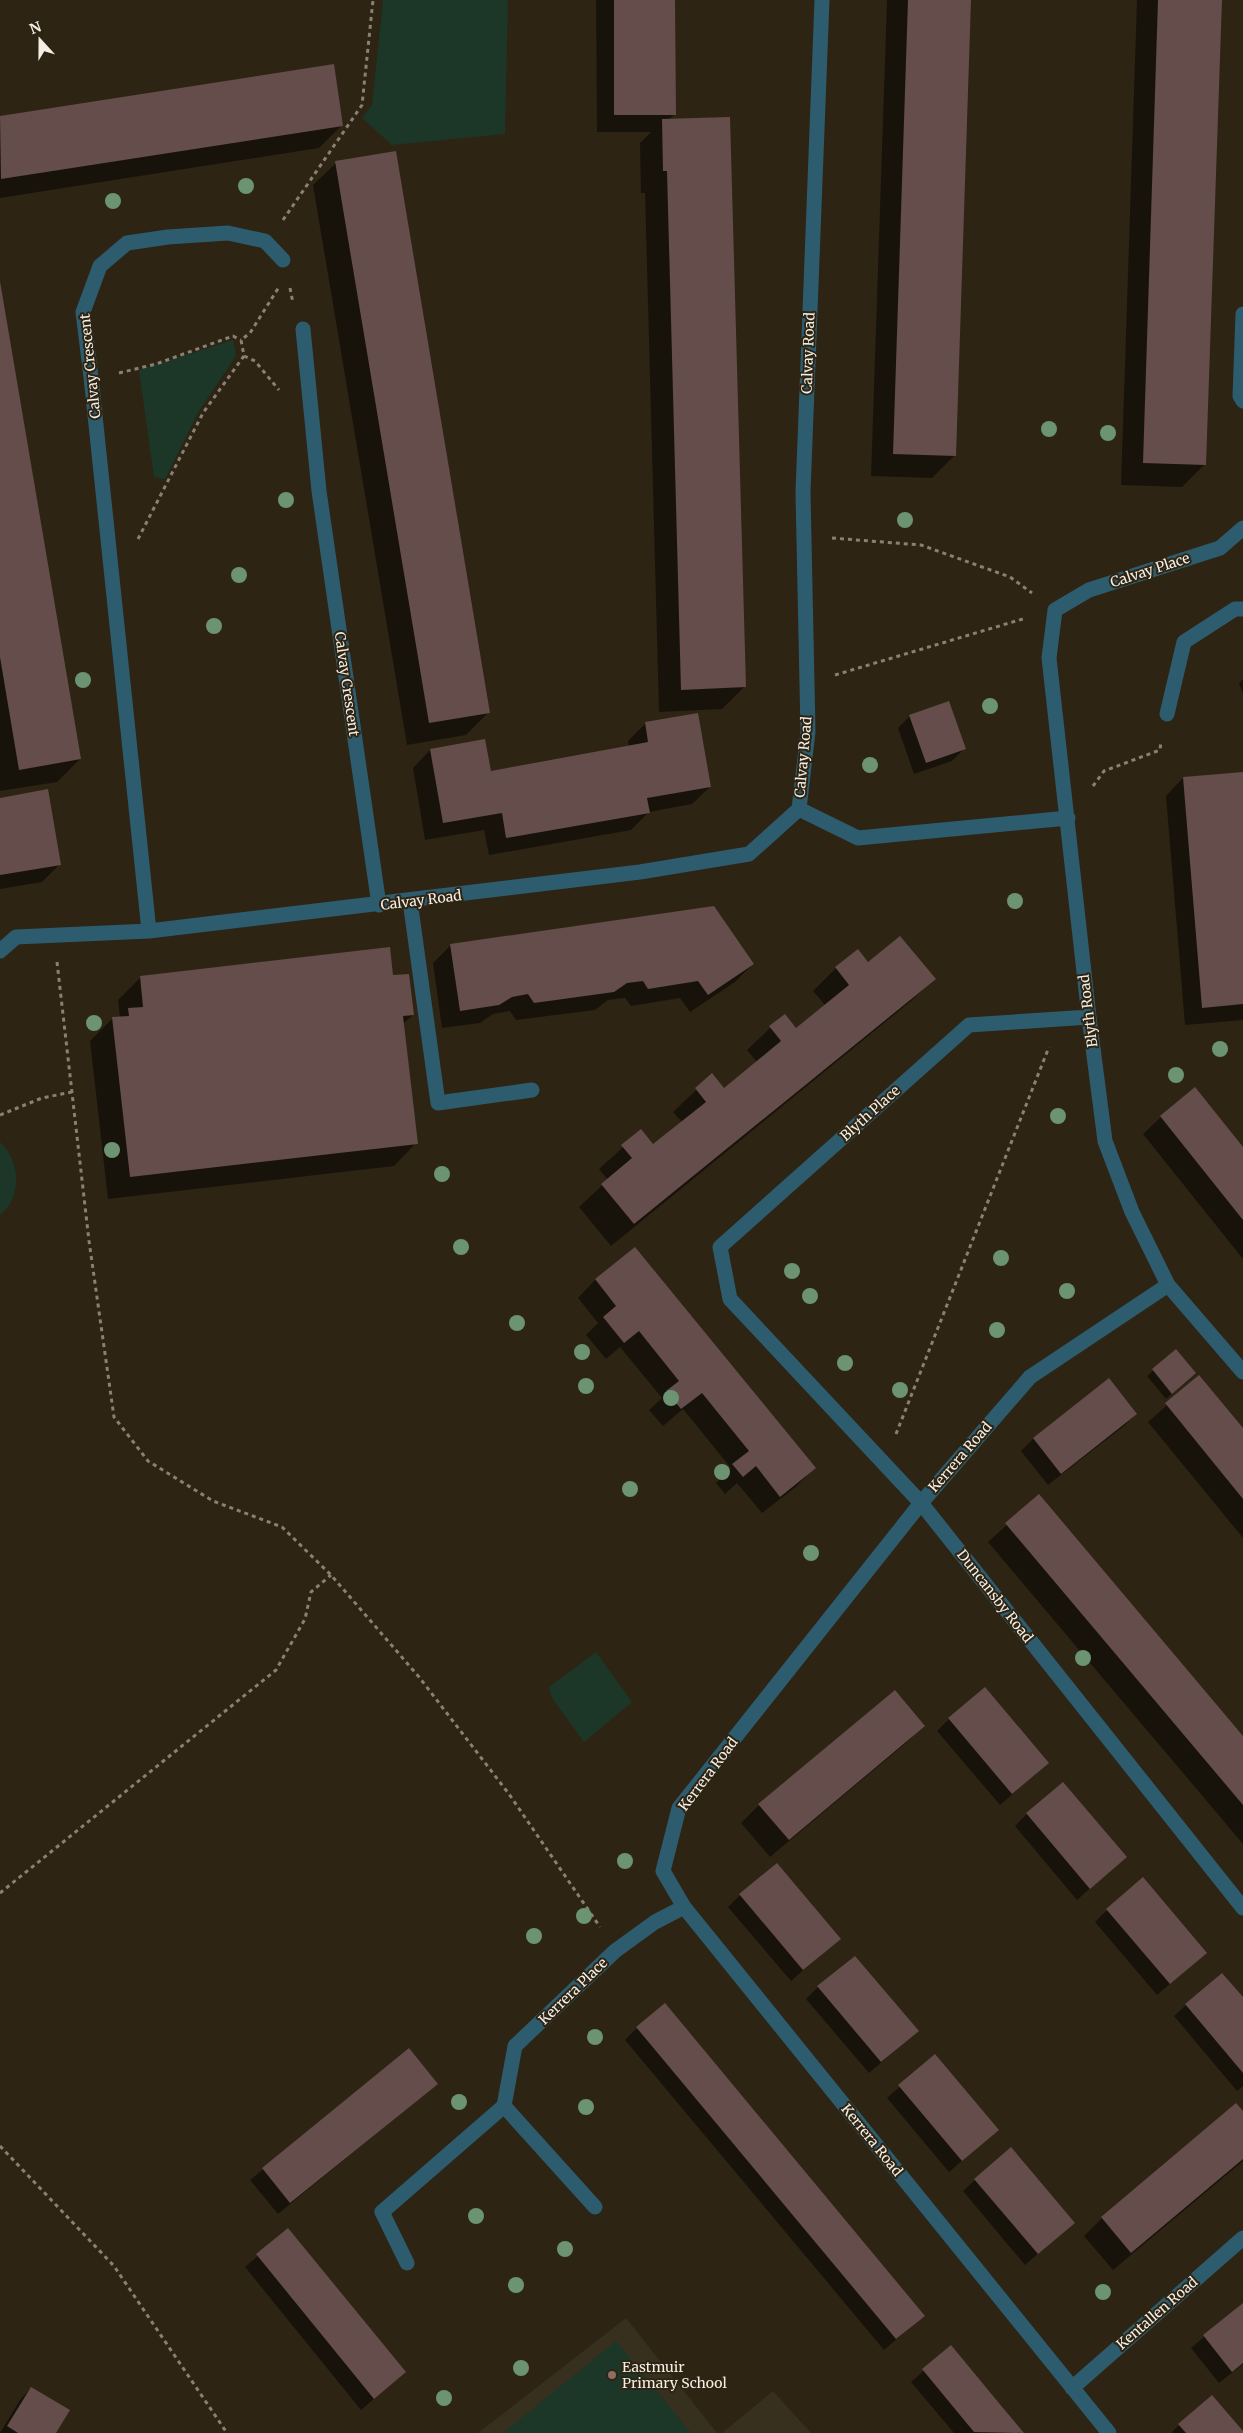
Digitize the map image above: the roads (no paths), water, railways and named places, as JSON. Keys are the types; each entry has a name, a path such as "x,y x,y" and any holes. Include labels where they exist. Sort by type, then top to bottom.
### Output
{"street":[{"name":"Calvay Road","path":"0,951 16,937 149,931 410,902 640,872 749,854 798,809 808,732 803,492 822,0"},
{"name":"Calvay Crescent","path":"149,931 83,312 100,266 127,243 168,237 228,233 265,242 283,260"},
{"path":"1243,314 1240,396 1243,401"},
{"name":"Calvay Crescent","path":"303,329 319,491 379,905"},
{"name":"Calvay Place","path":"1055,610 1089,590 1220,548 1243,528"},
{"path":"1167,714 1184,642 1235,609 1243,609"},
{"name":"Blyth Road","path":"1055,610 1049,658 1068,818 1088,1016 1105,1141 1132,1212 1168,1285 1243,1372"},
{"path":"798,809 858,838 1068,818"},
{"path":"410,902 438,1102 532,1090"},
{"name":"Blyth Place","path":"730,1299 720,1247 968,1025 1088,1016"},
{"name":"Kerrera Road","path":"1109,2433 684,1907 663,1871 679,1808 921,1503 1030,1377 1168,1285"},
{"name":"Duncansby Road","path":"730,1299 921,1503 1243,1908"},
{"name":"Kerrera Place","path":"504,2106 515,2046 616,1951 655,1922 684,1907"},
{"path":"407,2263 382,2212 504,2106 595,2206"},
{"name":"Kentallen Road","path":"1072,2388 1243,2238"}],"place":[{"name":"Eastmuir Primary School","path":"612,2375"}]}
